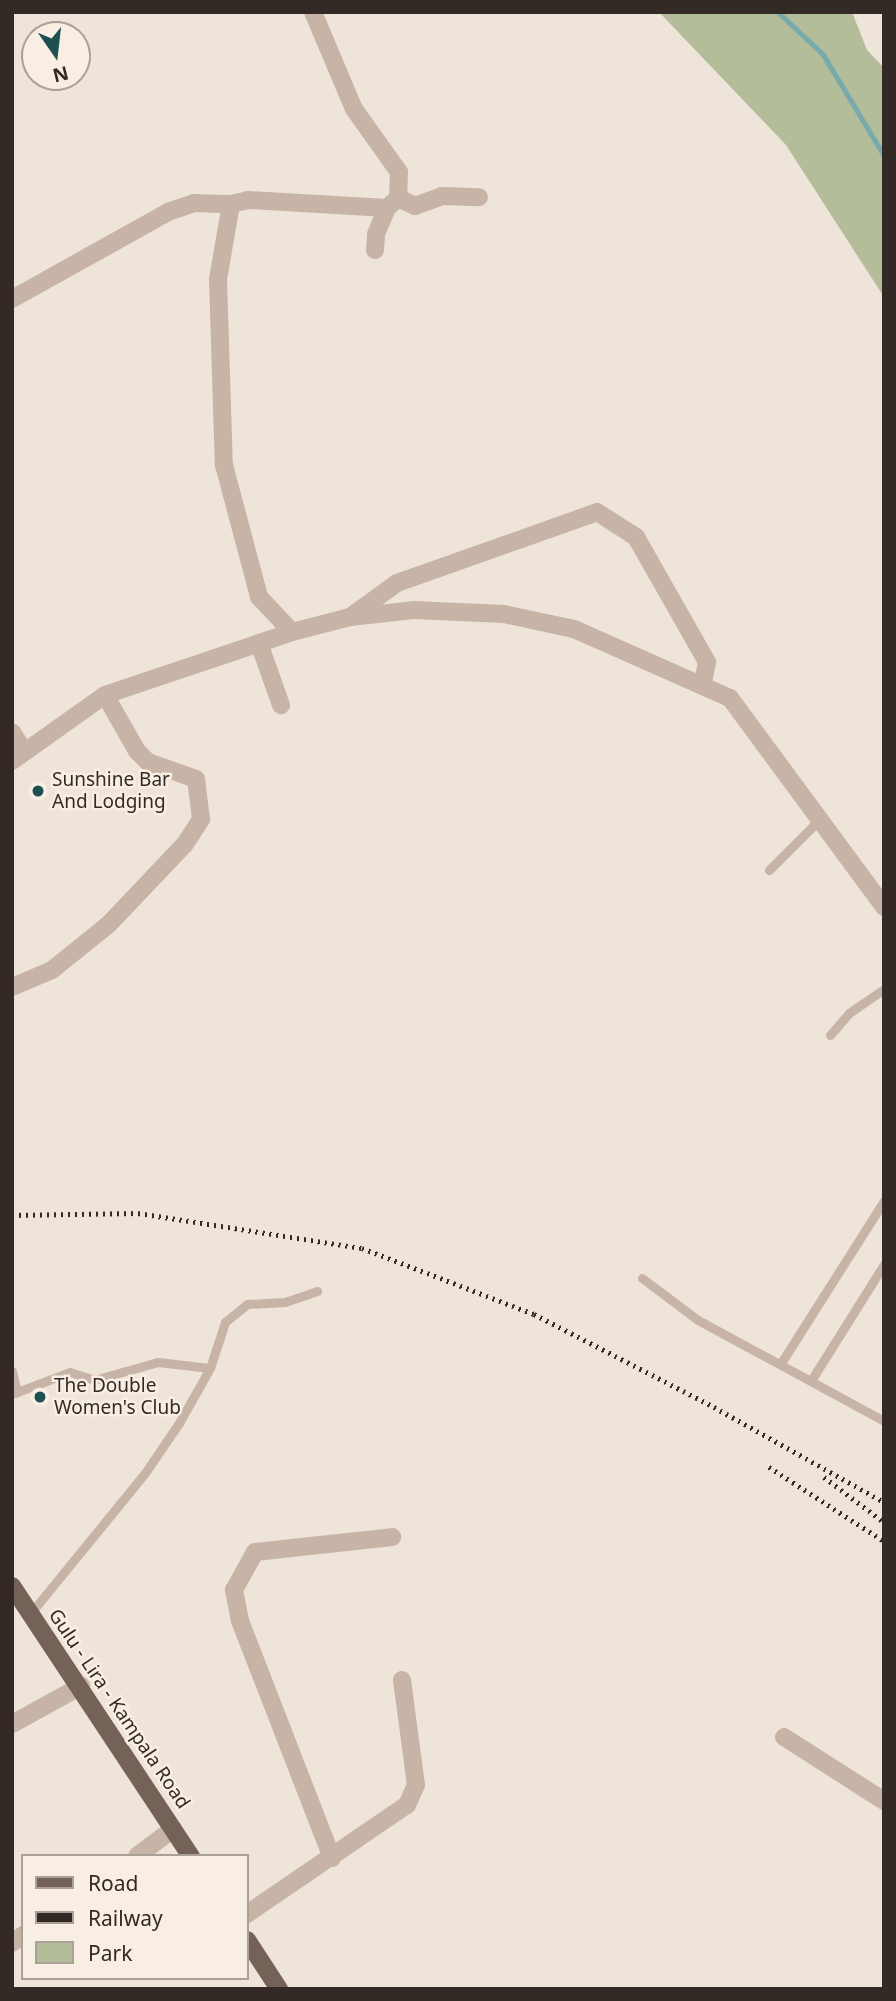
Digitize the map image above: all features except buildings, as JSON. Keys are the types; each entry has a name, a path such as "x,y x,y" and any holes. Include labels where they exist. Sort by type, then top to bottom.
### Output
{"main road":[{"name":"Gulu - Lira - Kampala Road","path":"12,1586 81,1686 190,1854"},
{"path":"248,1942 279,1989"}],"street":[{"path":"313,12 354,109 399,172 393,203 376,234 375,250"},
{"path":"12,299 158,217 194,203 231,204 248,200 279,205 393,203 415,206 442,196 479,197"},
{"path":"231,204 219,279 224,465 259,597 292,632"},
{"path":"350,617 397,583 597,512 635,537 707,662 703,682"},
{"path":"12,732 18,756 105,695 292,632 350,617 414,610 504,614 574,629 703,682 730,698 884,907"},
{"path":"259,643 281,705"},
{"path":"12,987 52,970 109,924 185,844 201,819 196,779 148,762 137,751 105,695"},
{"path":"332,1857 240,1621 234,1590 256,1552 392,1537"},
{"path":"248,1912 391,1819 407,1805 416,1785 402,1679"},
{"path":"12,1724 81,1686"},
{"path":"784,1737 884,1801"},
{"path":"140,1854 173,1829"}],"lane":[{"path":"769,870 814,825 814,812"},
{"path":"830,1035 849,1013 884,989"},
{"path":"781,1363 884,1201"},
{"path":"812,1379 884,1264"},
{"path":"642,1278 698,1320 812,1379 884,1421"},
{"path":"30,1614 145,1472 210,1368 219,1336 237,1311 247,1304 303,1298 317,1291"},
{"path":"12,1371 15,1393 70,1372 94,1380 158,1362 210,1368"}],"green space":[{"path":"659,12 852,12 867,50 884,68 884,297 786,145"}],"waterway":[{"path":"778,12 823,54 884,155"}],"railway":[{"path":"12,1215 138,1213 362,1248 534,1314 714,1407 884,1502"},
{"path":"769,1467 884,1541"},
{"path":"824,1477 884,1522"}],"place":[{"name":"Sunshine Bar And Lodging","path":"38,791"},
{"name":"The Double Women's Club","path":"40,1397"}]}
